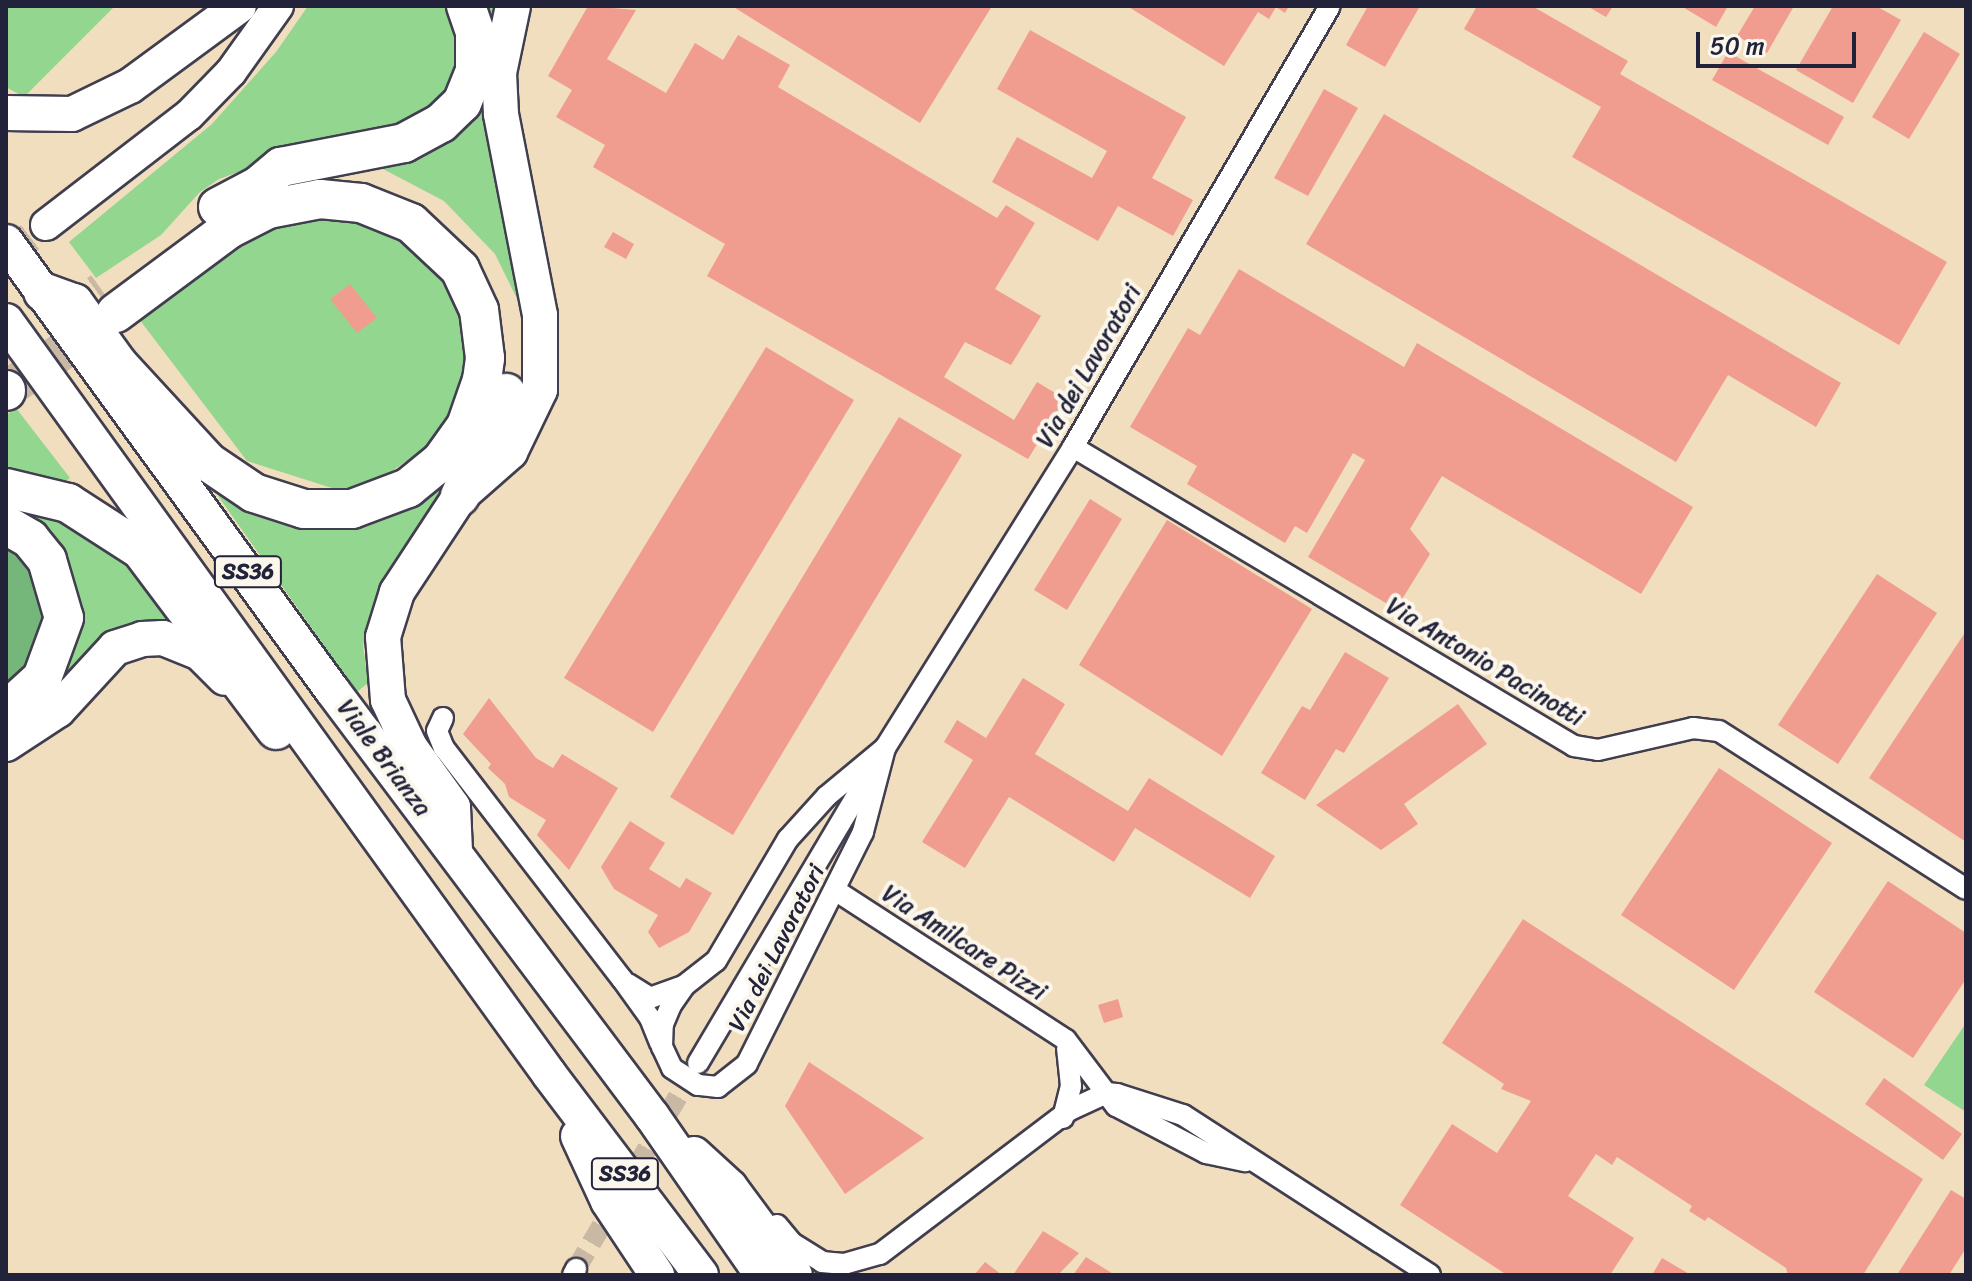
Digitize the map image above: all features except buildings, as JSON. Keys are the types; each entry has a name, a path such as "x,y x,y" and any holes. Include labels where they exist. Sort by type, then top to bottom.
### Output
{"highway":[{"path":"6,113 72,114 130,86 239,6"},
{"path":"43,292 74,303 118,364 208,462 254,493 304,509 364,507 408,488 441,461 466,426 482,380 485,358 479,310 460,269 411,223 361,203 320,199 268,209 229,229 109,302 218,207 258,186 281,167 404,143 441,123 462,103 475,71 475,32 466,6"},
{"path":"460,496 510,452 540,390 540,315 501,114 499,73 513,6"},
{"path":"258,186 331,174 393,186 437,210 476,247 500,296 509,367 486,445 460,496 397,592 383,637 388,700 410,747 453,807 455,851"},
{"name":"Viale Brianza","path":"6,242 652,1116 762,1275"},
{"name":"Viale Brianza","path":"6,321 549,1074 701,1275"},
{"path":"6,488 68,503 141,550 302,765 361,815"},
{"path":"6,525 30,539 47,560 64,618 42,678 6,711"},
{"path":"6,744 58,710 115,648 142,639 163,638 200,653 276,730"},
{"path":"549,1074 608,1201 657,1275"},
{"path":"652,1116 730,1187 795,1275"}],"main road":[{"path":"46,225 189,115 231,72 278,6"}],"street":[{"name":"Via dei Lavoratori","path":"698,1063 885,748 1073,447 1330,6"},
{"name":"Via Antonio Pacinotti","path":"1073,447 1574,746 1598,750 1693,728 1719,731 1966,889"},
{"name":"Via dei Lavoratori","path":"443,718 437,731 444,748 650,1018 672,1068 698,1085 718,1087 732,1080 775,1012 863,832 885,748"},
{"name":"Via dei Lavoratori","path":"622,979 650,998 685,985 716,961 788,839 827,796 885,748"},
{"name":"Via Amilcare Pizzi","path":"835,890 1066,1040 1111,1100"},
{"name":"Via dei Lavoratori","path":"662,1047 663,1024 685,985"},
{"path":"1062,1119 1071,1086 1066,1040"},
{"path":"730,1187 755,1198 792,1243 810,1257 844,1264 880,1254 1062,1119 1111,1100 1164,1106 1430,1275"},
{"path":"867,1275 880,1254"}],"green space":[{"path":"6,6 115,6 24,97 6,87"},
{"path":"308,6 453,6 459,75 432,117 283,156 219,179 200,192 161,235 96,278 69,242 212,124 276,52"},
{"path":"478,6 504,6 525,304 527,387 521,386 525,340 521,307 495,254 444,201 383,169 382,161 439,143"},
{"path":"366,216 445,269 475,349 447,432 357,496 247,461 139,319 284,217"},
{"path":"16,408 70,478 63,483 6,472 6,415"},
{"path":"481,439 379,593 363,645 368,683 357,692 218,496 226,490 323,524"},
{"path":"6,496 117,545 183,625 76,670 36,704"},
{"path":"6,544 33,571 46,616 28,663 6,686"},
{"path":"1966,1023 1966,1112 1924,1085"}],"tunnel":[{"path":"6,255 46,225"},
{"path":"52,327 102,291"},
{"path":"6,390 106,321"},
{"path":"576,1269 696,1066"}]}
